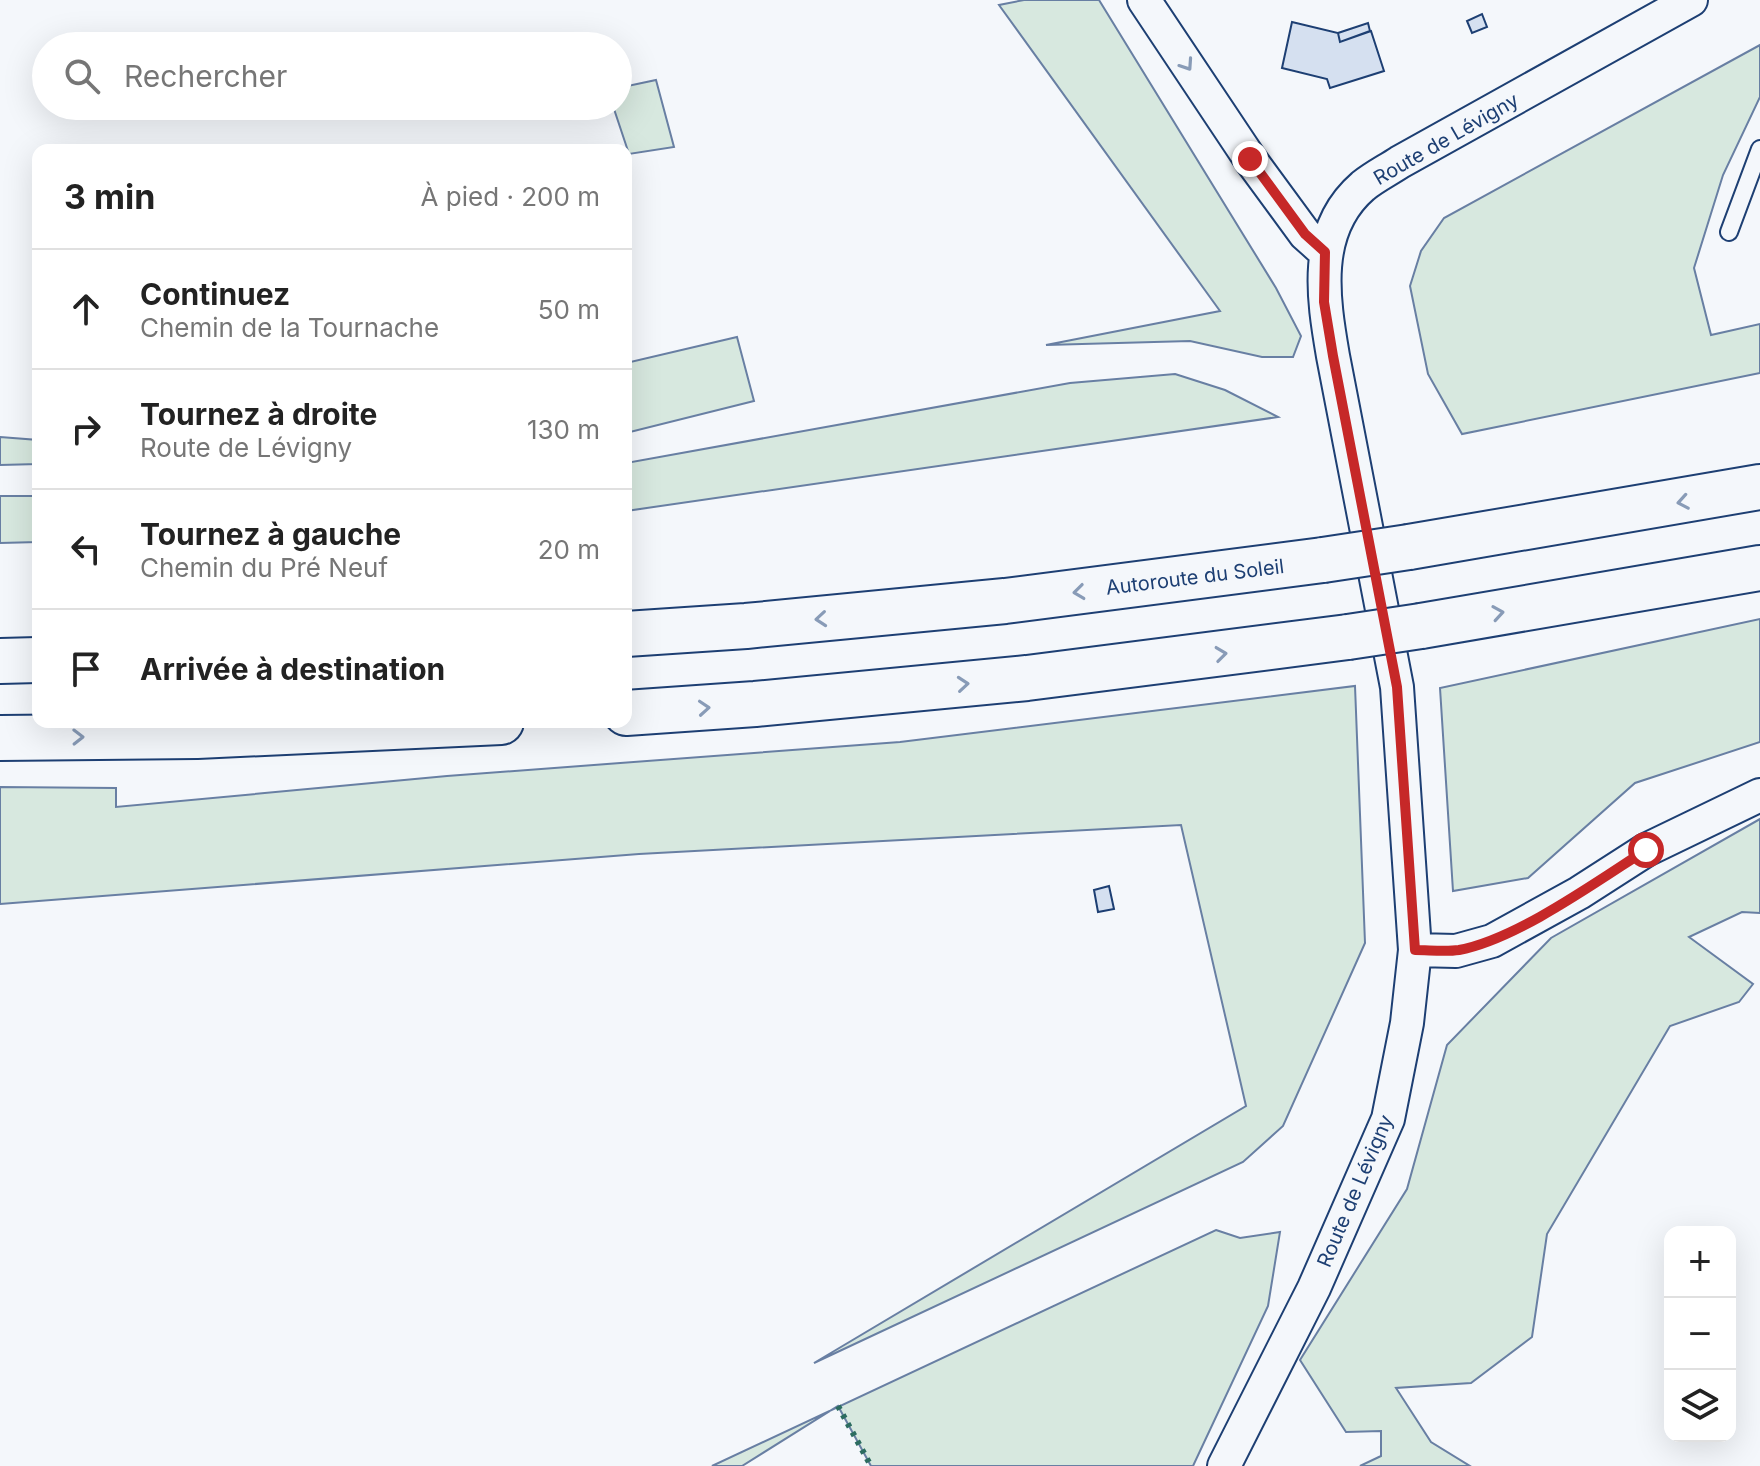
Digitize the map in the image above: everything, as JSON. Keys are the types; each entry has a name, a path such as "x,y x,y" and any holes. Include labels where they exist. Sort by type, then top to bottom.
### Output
{"highway":[{"name":"Autoroute du Soleil","path":"632,634 1005,601 1323,560 1685,502 1760,487"},
{"path":"632,713 1027,678 1348,637 1760,568"},
{"path":"0,661 32,660"},
{"path":"0,738 197,736 371,728"}],"street":[{"path":"1144,0 1250,159 1305,234 1325,252"},
{"name":"Route de Lévigny","path":"1224,1466 1314,1288 1388,1119 1407,1023 1415,950 1397,687 1324,302 1325,252 1340,214 1363,187 1400,162 1691,0"},
{"path":"1415,950 1456,951 1492,941 1579,893 1646,850 1760,795"}],"lane":[{"path":"1729,232 1760,149"}],"shaded area":[{"path":"1024,0 1099,0 1276,288 1301,336 1293,357 1262,357 1190,341 1046,345 1220,311 999,5"},
{"path":"1760,45 1760,97 1723,175 1694,268 1711,335 1760,324 1760,373 1462,434 1428,374 1410,286 1421,251 1444,218"},
{"path":"656,80 674,147 632,154 632,144 626,144 618,120 632,120 632,85"},
{"path":"737,337 754,401 632,432 632,362"},
{"path":"1175,374 1225,390 1278,417 632,510 632,462 1070,383"},
{"path":"0,437 32,440 32,464 0,465"},
{"path":"0,496 32,496 32,542 0,543"},
{"path":"1760,619 1760,742 1635,783 1528,878 1453,891 1440,688"},
{"path":"1355,686 1365,943 1283,1126 1243,1162 814,1363 1246,1106 1181,825 639,854 0,904 0,787 116,788 116,807 447,776 900,742"},
{"path":"1760,819 1760,913 1742,912 1689,937 1753,984 1739,1002 1670,1026 1547,1234 1532,1337 1471,1383 1396,1388 1431,1442 1470,1466 1360,1466 1381,1456 1381,1431 1346,1432 1300,1360 1407,1189 1447,1045 1551,938"},
{"path":"1216,1230 1240,1238 1280,1232 1268,1306 1193,1466 871,1466 838,1407"},
{"path":"832,1410 742,1466 712,1466"}],"building":[{"path":"1482,14 1487,27 1472,33 1467,21"},
{"path":"1292,22 1338,33 1340,42 1371,31 1384,71 1330,88 1327,79 1282,68"},
{"path":"1368,23 1370,31 1340,42 1338,33"},
{"path":"1109,886 1114,909 1098,912 1094,890"}],"hedge":[{"path":"838,1406 871,1466"}],"route":[{"path":"1250,159 1305,234 1325,252 1324,302 1397,687 1415,950 1456,951 1492,941 1579,893 1646,850"}]}
